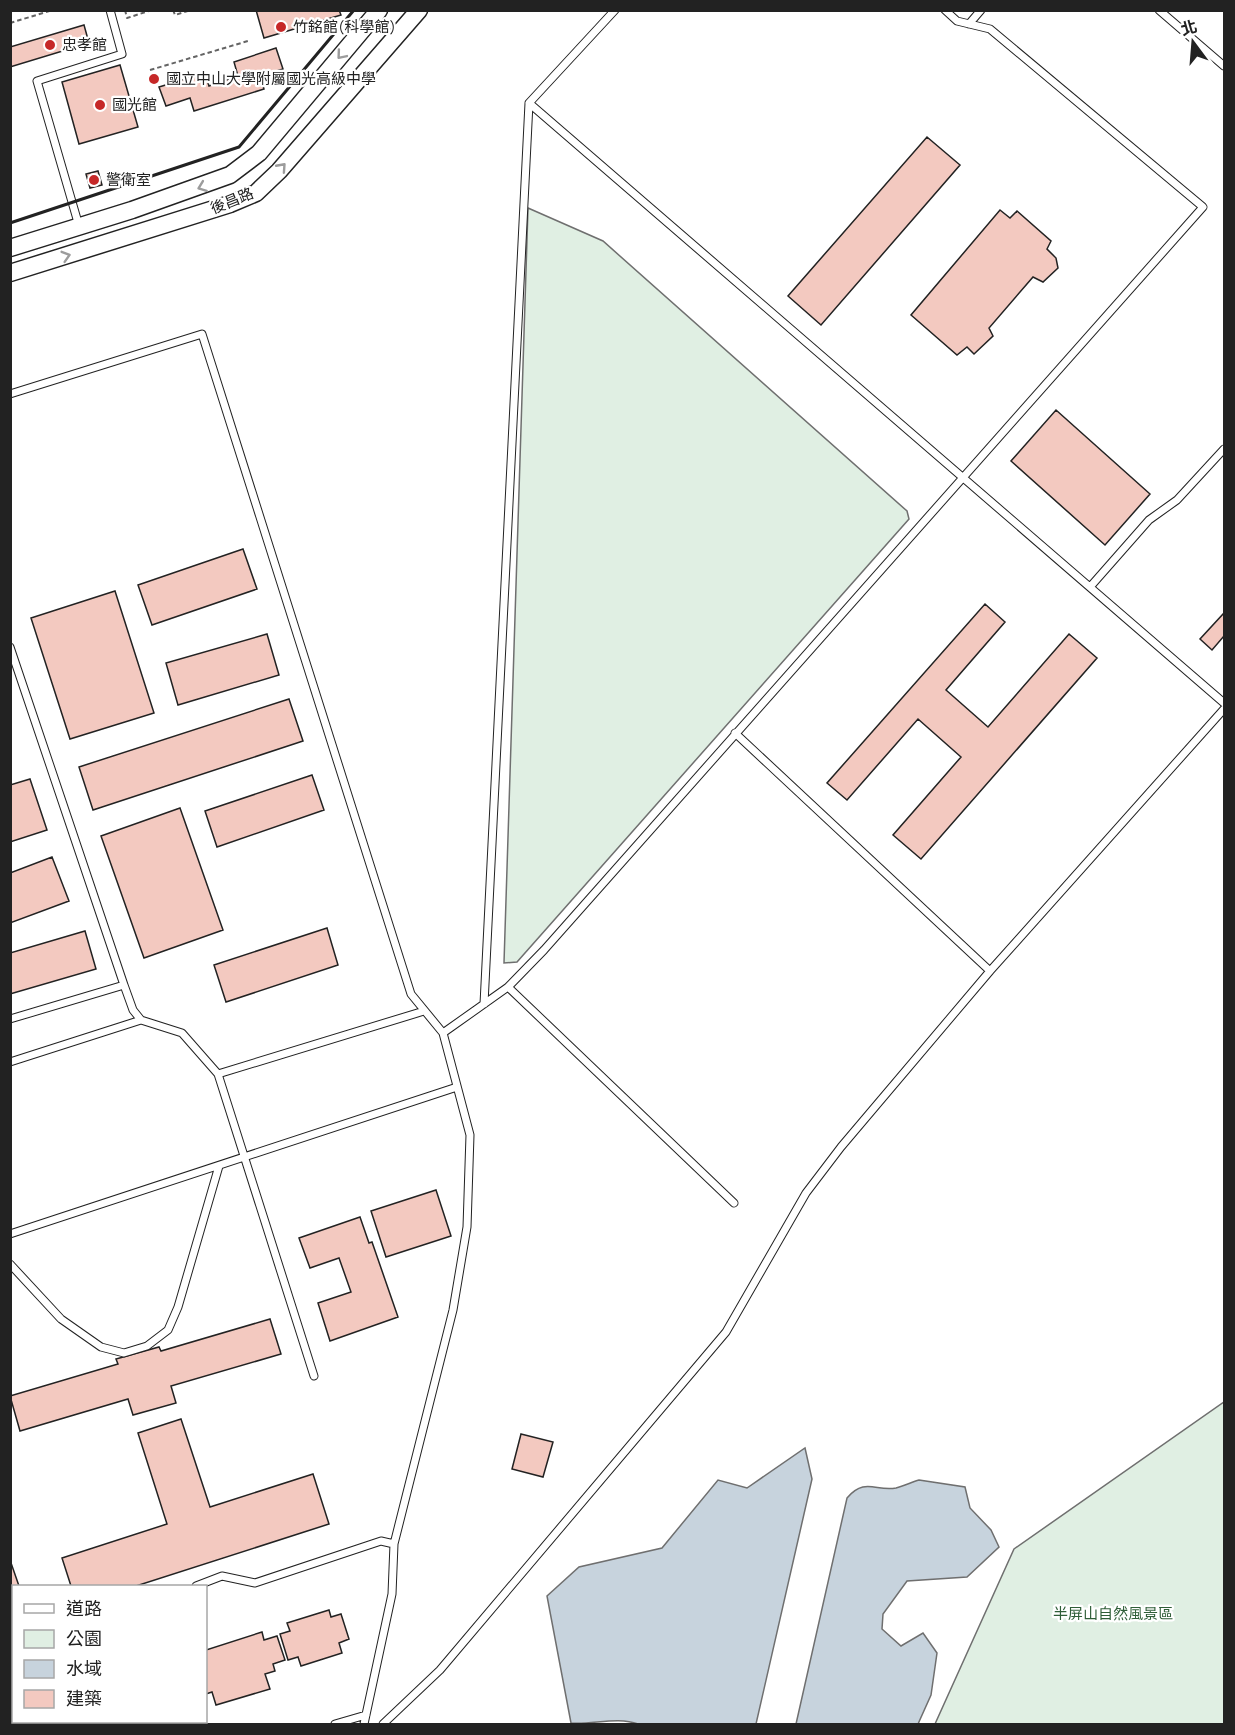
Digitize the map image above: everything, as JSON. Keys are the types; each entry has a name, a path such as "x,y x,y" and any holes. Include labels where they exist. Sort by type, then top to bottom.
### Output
{"street":[{"name":"後昌路","path":"10,248 198,188 230,175 260,153 379,10"},
{"name":"後昌路","path":"10,273 231,204 256,193 279,171 419,10"}],"lane":[{"path":"79,227 37,81 122,54 110,10"},
{"path":"484,1004 529,103 615,10"},
{"path":"443,1034 508,987 1203,207 990,29 957,21 945,10"},
{"path":"969,24 981,10"},
{"path":"1159,10 1224,66"},
{"path":"529,103 1224,703"},
{"path":"10,394 202,334 411,994 443,1034 458,1087 470,1134 467,1227 453,1310 394,1544 392,1594 364,1725"},
{"path":"1090,587 1149,520 1177,500 1224,449"},
{"path":"10,646 133,1011 141,1020 182,1033 218,1074 314,1376"},
{"path":"383,1725 440,1670 726,1332 806,1192 841,1147 990,971 1224,709"},
{"path":"735,733 990,971"},
{"path":"10,1019 124,985"},
{"path":"508,987 734,1203"},
{"path":"218,1074 424,1011"},
{"path":"10,1062 141,1020"},
{"path":"10,1234 458,1087"},
{"path":"10,1264 61,1319 100,1347 124,1353 147,1346 168,1330 178,1307 219,1166"},
{"path":"201,1585 222,1576 255,1583 381,1541 394,1544"},
{"path":"335,1725 366,1715"}],"path":[{"path":"10,23 53,10"},
{"path":"125,10 127,18 152,10"},
{"path":"173,10 175,15 191,10"},
{"path":"150,70 248,40"}],"green space":[{"path":"528,208 603,241 907,511 909,519 517,962 504,963"},
{"name":"半屏山自然風景區","path":"1224,1402 1224,1724 935,1724 1014,1549"}],"water":[{"path":"805,1448 812,1479 756,1724 638,1724 622,1721 571,1723 547,1596 579,1567 662,1548 718,1480 747,1488"},
{"path":"919,1480 965,1487 970,1508 991,1530 999,1547 967,1577 907,1581 883,1614 882,1629 901,1646 923,1633 937,1653 931,1695 918,1724 796,1724 847,1498 859,1488 889,1489"}],"building":[{"name":"竹銘館(科學館)","path":"256,10 339,10 341,15 264,38"},
{"name":"忠孝館","path":"84,25 89,43 10,67 10,47"},
{"path":"276,48 283,69 260,76 264,89 194,111 190,98 166,106 159,87 205,73 209,86 238,76 234,62"},
{"name":"國光館","path":"120,65 138,127 79,144 62,82"},
{"path":"927,137 960,165 821,325 788,296"},
{"name":"警衛室","path":"98,171 102,185 90,188 86,174"},
{"path":"1000,210 1010,218 1017,211 1051,241 1047,249 1056,258 1058,268 1043,282 1033,277 989,328 993,336 974,354 967,347 957,355 911,315"},
{"path":"1056,410 1150,494 1105,545 1011,461"},
{"path":"243,549 257,589 152,625 138,585"},
{"path":"115,591 154,713 70,739 31,618"},
{"path":"985,604 1005,622 946,690 988,727 1069,634 1097,658 921,859 893,835 961,757 918,719 847,800 827,783"},
{"path":"1224,613 1224,636 1212,650 1200,639"},
{"path":"267,634 279,675 178,705 166,663"},
{"path":"289,699 303,741 93,810 79,767"},
{"path":"312,775 324,810 217,847 205,811"},
{"path":"30,779 47,830 10,842 10,785"},
{"path":"180,808 223,930 144,958 101,836"},
{"path":"52,857 69,901 10,923 10,873"},
{"path":"327,928 338,965 226,1002 214,965"},
{"path":"85,931 96,969 10,994 10,953"},
{"path":"436,1190 451,1236 386,1257 371,1211"},
{"path":"360,1217 369,1243 372,1242 398,1317 330,1341 318,1303 351,1292 339,1258 310,1268 299,1238"},
{"path":"270,1319 281,1354 171,1386 176,1403 133,1415 128,1399 20,1431 10,1396 118,1364 116,1359 159,1347 161,1351"},
{"path":"181,1419 210,1507 313,1474 329,1524 139,1585 71,1585 62,1558 167,1524 138,1433"},
{"path":"521,1434 553,1442 543,1477 512,1469"},
{"path":"10,1560 19,1585 12,1585 10,1592"},
{"path":"10,1600 12,1600 12,1634 10,1629"},
{"path":"329,1610 331,1617 341,1614 349,1639 339,1643 342,1653 301,1666 298,1657 288,1660 280,1634 290,1631 287,1623"},
{"path":"262,1632 264,1640 277,1636 285,1660 273,1664 275,1671 265,1674 270,1689 216,1705 212,1692 207,1694 207,1650"},
{"path":"62,1723 62,1724 38,1724"}],"wall":[{"path":"10,223 239,147 354,10"}],"place":[{"name":"竹銘館(科學館)","path":"281,27"},
{"name":"忠孝館","path":"50,45"},
{"name":"國立中山大學附屬國光高級中學","path":"154,79"},
{"name":"國光館","path":"100,105"},
{"name":"警衛室","path":"94,180"}]}
